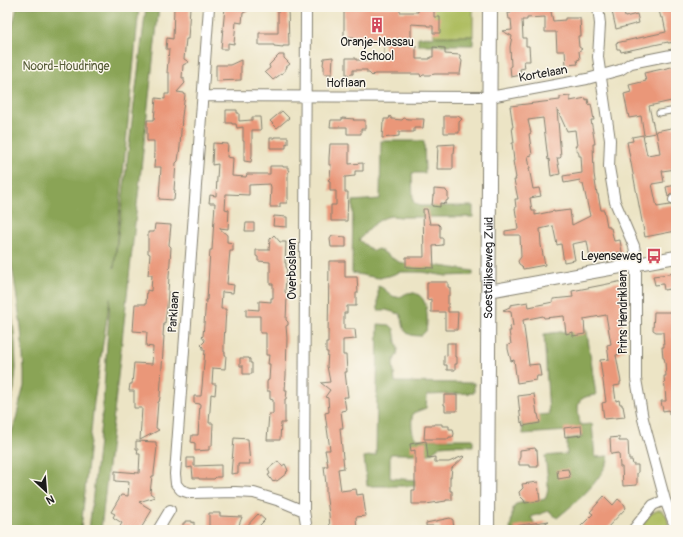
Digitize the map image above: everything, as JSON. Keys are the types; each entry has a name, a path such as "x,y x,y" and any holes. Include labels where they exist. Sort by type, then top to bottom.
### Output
{"main road":[{"name":"Soestdijkseweg Zuid","path":"487,530 490,7"}],"street":[{"name":"Parklaan","path":"209,7 175,474 176,484 181,490 190,493 254,493 280,501 304,511"},
{"name":"Overboslaan","path":"306,7 304,511 307,530"},
{"name":"Prins Hendriklaan","path":"598,7 600,24 598,56 610,140 609,167 616,202 634,246 636,261 636,379 643,420 665,500 675,527"},
{"name":"Kortelaan","path":"490,97 600,76 620,70 631,63 676,54"},
{"name":"Hoflaan","path":"203,96 490,97"},
{"path":"489,291 636,261 676,257"},
{"path":"632,530 653,505 665,500"},
{"path":"158,530 170,510"}],"lane":[{"path":"659,113 676,110"}],"green space":[{"name":"Noord-Houdringe","path":"17,7 139,8 114,268 146,7 159,7 101,530 89,530 103,405 110,298 94,402 81,530 7,530 7,447 24,386 21,327 7,240 7,49"},
{"path":"432,7 473,7 473,36 434,36"},
{"path":"473,36 473,45 418,45 418,37"},
{"path":"381,141 424,141 425,173 412,173 413,201 420,206 473,206 473,217 386,217 377,222 359,240 373,251 378,249 403,264 414,262 473,271 473,275 446,276 423,272 400,272 378,278 352,273 353,201 380,199"},
{"path":"7,281 10,293 16,368 14,389 7,417"},
{"path":"378,286 396,297 410,293 419,295 425,303 427,315 426,331 421,336 414,336 404,330 400,314 386,310 378,310"},
{"path":"378,324 390,325 394,329 398,349 393,364 395,382 474,383 474,393 427,395 426,408 413,413 412,426 416,439 473,439 473,446 440,446 430,454 390,454 390,478 415,480 415,486 367,486 364,457 376,455"},
{"path":"585,329 587,332 596,395 589,396 580,401 578,408 580,425 592,424 595,457 608,456 608,462 601,475 590,488 557,518 549,511 531,517 536,526 527,530 510,530 513,509 516,504 545,499 547,495 548,484 545,456 567,454 567,439 582,437 581,432 567,431 523,434 521,417 549,414 544,334"},
{"path":"661,510 667,516 668,530 638,530 650,514"}],"building":[{"path":"174,7 190,7 188,39 186,39 184,59 189,62 183,65 182,78 184,78 185,83 177,92 184,93 185,95 180,147 178,161 176,163 174,200 159,199 161,167 154,167 154,141 147,141 147,120 154,120 156,98 165,99 165,94 169,94 169,73 167,73 169,49 166,49 167,38 173,39"},
{"path":"225,7 256,7 243,13 242,23 236,22 234,44 228,43 228,49 221,49"},
{"path":"278,7 288,7 289,46 259,45 259,33 278,33"},
{"path":"344,7 400,7 400,12 418,12 418,7 433,7 434,17 440,17 440,33 433,33 433,26 411,24 411,46 416,46 416,59 430,59 430,57 433,57 433,47 445,48 445,54 460,55 462,61 460,74 435,74 423,75 421,77 420,74 374,74 372,76 367,73 367,70 353,70 353,74 346,75 346,58 356,58 356,60 384,60 384,43 379,43 380,41 366,41 366,43 357,43 357,39 354,39 354,37 344,37"},
{"path":"511,7 522,7 523,11 546,9 546,7 550,7 553,21 565,20 565,18 580,18 581,36 578,36 579,47 582,49 579,51 580,59 577,60 578,64 566,65 565,51 557,51 556,32 545,32 545,17 527,18 527,20 522,20 523,38 526,38 526,46 529,46 530,61 524,61 525,68 520,69 521,75 511,77 510,47 512,36 502,31 512,30 511,19 509,19 508,13 511,13"},
{"path":"611,7 623,7 625,17 637,14 639,23 616,29"},
{"path":"658,7 676,7 676,42 668,42 621,52 620,49 617,49 616,43 666,32 663,18 661,18"},
{"path":"279,55 284,55 284,58 290,64 285,68 285,71 273,80 265,72 270,68 269,65"},
{"path":"333,57 332,74 324,74 324,58"},
{"path":"241,60 241,80 216,81 216,65 230,65"},
{"path":"676,66 676,100 649,106 655,133 644,135 641,116 629,118 624,94 631,92 629,85 646,81 644,73"},
{"path":"570,96 570,101 586,98 586,100 588,99 589,105 591,104 594,120 591,120 595,144 593,144 594,174 597,194 601,210 604,210 607,226 611,228 614,241 620,240 622,252 590,258 587,241 572,244 575,260 564,262 561,244 557,245 553,226 540,229 541,245 545,265 523,269 518,261 521,257 520,235 505,235 505,231 518,229 515,199 518,199 514,180 516,180 516,178 513,161 512,143 514,143 510,106 560,100 560,97","holes":["557,109 567,131 575,130 577,146 575,146 579,156 581,156 582,173 563,176 564,183 580,180 581,184 583,184 590,216 572,225 570,210 554,211 535,215 535,211 532,211 530,198 541,196 539,188 533,189 529,168 528,156 532,155 529,134 531,133 528,120 543,118 551,176 560,174 557,158 561,157"]},
{"path":"226,110 237,110 237,113 239,113 239,121 252,120 252,117 260,117 261,130 252,130 251,162 244,161 243,127 237,128 236,124 226,123"},
{"path":"282,111 289,118 277,128 270,121"},
{"path":"390,116 392,119 402,120 404,118 424,119 423,128 414,128 414,132 399,132 399,136 382,138 384,119 389,119"},
{"path":"444,116 458,116 462,119 459,122 459,133 444,133"},
{"path":"342,118 365,120 365,129 361,129 361,134 347,134 347,127 330,127 331,120 342,120"},
{"path":"676,127 676,169 662,171 664,182 652,184 657,207 670,205 676,206 676,231 645,237 627,142 633,141 632,137 643,135 647,155 660,153 656,131"},
{"path":"288,137 288,144 286,143 286,148 270,148 270,138"},
{"path":"213,143 228,144 227,157 233,158 232,176 246,177 247,174 270,174 270,166 288,167 288,170 290,170 288,173 288,200 287,203 280,203 280,207 270,207 270,184 249,185 249,195 226,194 225,209 229,210 228,229 219,228 227,235 227,242 233,243 233,251 230,251 227,284 234,285 233,293 222,292 221,309 226,309 224,343 224,352 226,355 225,369 213,368 212,384 216,384 215,395 211,394 209,423 213,423 212,446 209,446 209,450 195,451 195,443 191,442 192,435 198,435 200,404 194,403 194,396 201,396 202,387 205,350 203,350 201,345 205,341 202,337 207,300 210,250 212,250 215,203 209,203 210,195 216,196 218,164 212,165"},
{"path":"330,144 349,144 349,164 363,163 363,171 355,171 355,176 345,177 345,192 348,192 347,221 331,221 331,205 336,205 336,191 330,191 330,181 328,180 330,178 331,165 329,165"},
{"path":"455,144 453,153 453,169 437,169 438,145"},
{"path":"676,185 676,194 671,194 668,197 666,187"},
{"path":"434,189 446,190 448,193 448,200 446,201 446,204 440,203 440,207 432,206"},
{"path":"423,209 427,209 430,224 438,224 440,226 440,238 443,238 443,245 433,246 434,268 406,267 406,257 424,257"},
{"path":"274,216 287,217 287,227 273,226"},
{"path":"246,223 254,223 254,231 245,231"},
{"path":"155,224 171,225 167,307 165,323 164,322 160,397 158,402 156,428 159,430 140,440 142,408 134,408 134,391 129,391 130,384 132,384 134,363 152,364 153,347 146,346 147,332 133,331 135,304 146,304 147,290 151,291 152,275 148,275 150,254 148,253 148,232 154,232"},
{"path":"274,235 280,242 286,242 285,263 287,268 285,292 288,295 286,320 288,325 286,326 285,390 287,390 285,399 285,423 281,423 280,440 267,440 269,414 273,414 273,400 270,399 270,391 267,391 270,364 268,364 269,355 266,355 266,333 260,333 260,316 246,316 246,309 259,310 259,301 271,302 271,298 273,298 273,284 270,284 270,262 258,261 256,250 269,250 270,239"},
{"path":"332,236 346,237 346,247 331,247 330,239"},
{"path":"329,261 345,261 345,277 357,277 358,293 356,293 356,306 347,306 347,313 344,313 344,329 355,329 356,339 343,340 343,355 346,355 347,372 345,372 348,397 344,397 346,410 341,411 343,428 340,428 344,468 338,469 341,491 356,489 357,495 363,494 366,516 356,517 357,530 330,530 326,493 324,466 328,466 325,450 330,450 325,413 329,412 328,398 325,397 330,390 321,383 330,382 327,366 328,352 326,352 326,343 328,343"},
{"path":"676,273 676,288 664,290 663,284 655,285 653,276"},
{"path":"623,281 626,296 622,297 624,313 621,313 625,351 620,351 620,354 616,355 621,382 620,385 614,386 616,401 619,400 620,404 622,404 625,417 604,419 602,403 606,402 600,360 609,359 607,345 611,344 606,315 584,319 585,334 573,336 573,332 566,334 564,316 544,318 543,316 523,320 529,365 539,364 541,376 537,376 536,380 517,383 514,360 511,361 508,349 508,345 511,344 509,331 511,331 510,327 513,326 511,312 503,310 510,307 510,305 528,302 529,307 553,302 553,299 573,297 572,291"},
{"path":"427,282 448,282 450,295 448,295 448,312 458,312 457,330 445,330 445,312 431,312 431,299 427,300"},
{"path":"654,312 674,312 673,338 676,337 676,413 669,414 669,410 663,411 661,401 666,401 664,376 666,376 662,347 664,347 663,332 656,332 653,330"},
{"path":"447,343 455,343 455,357 457,357 457,364 455,364 455,370 447,370 447,365 444,365 444,355 447,356"},
{"path":"240,358 250,359 250,363 252,363 252,374 243,374 243,366 240,366"},
{"path":"534,394 540,423 523,426 522,422 521,423 518,396"},
{"path":"444,395 457,395 457,411 445,411"},
{"path":"434,424 449,426 449,429 453,429 453,437 449,437 449,439 424,439 425,425"},
{"path":"581,426 582,435 565,437 564,428"},
{"path":"619,437 619,441 628,441 629,460 632,460 633,465 638,465 637,485 623,486 622,467 620,467 619,453 611,454 610,438"},
{"path":"234,438 248,439 250,464 238,464 238,473 231,474"},
{"path":"136,441 156,442 157,447 154,476 152,476 150,493 155,497 139,502 152,510 140,530 118,530 122,523 113,517 115,514 111,512 121,495 128,496 129,482 115,481 115,471 139,473 140,454 137,454 138,449 136,449"},
{"path":"426,441 428,458 435,457 435,462 449,462 463,456 464,457 452,468 450,477 450,491 452,491 452,500 426,504 412,504 412,490 415,490 415,450 411,451 410,444"},
{"path":"535,448 537,450 538,467 519,465 520,450"},
{"path":"187,458 194,458 194,466 221,465 221,477 216,477 214,479 193,478 192,467 187,468"},
{"path":"278,461 282,466 285,464 288,471 277,481 275,480 273,482 268,475 270,474 268,469"},
{"path":"568,469 570,477 558,479 557,470"},
{"path":"538,482 540,501 525,503 519,492 523,488 522,484"},
{"path":"604,496 613,505 618,499 625,505 626,508 605,530 577,530 593,514 590,512"},
{"path":"209,513 220,513 220,516 242,517 237,530 209,530"},
{"path":"258,514 265,520 255,530 243,530"},
{"path":"450,518 453,520 454,530 440,530 440,526 426,526 426,523"},
{"path":"185,521 192,521 192,523 194,522 194,530 183,530 183,523 185,523"},
{"path":"549,521 534,530 515,530 514,526"}],"place":[{"name":"Oranje-Nassau School","path":"377,25"},
{"name":"Leyenseweg","path":"654,256"}]}
